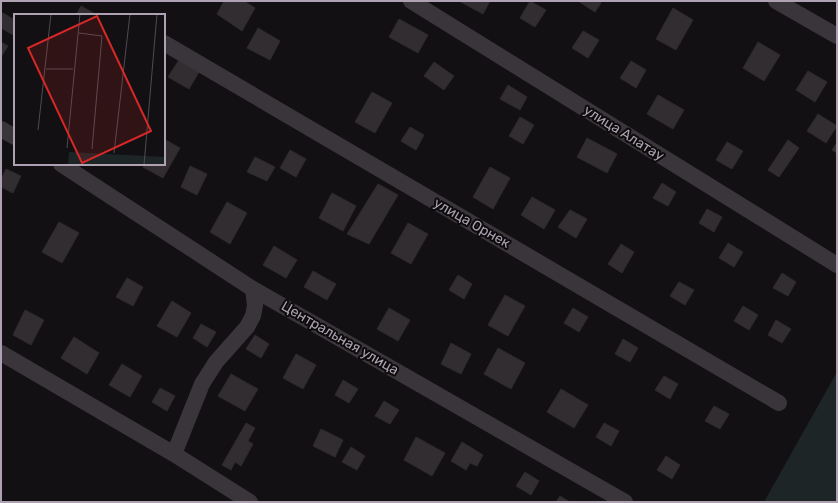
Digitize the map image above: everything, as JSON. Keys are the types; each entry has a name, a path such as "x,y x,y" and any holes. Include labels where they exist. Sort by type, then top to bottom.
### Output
{"street":[{"name":"улица Алатау","path":"411,1 837,265"},
{"path":"776,1 837,36"},
{"name":"улица Орнек","path":"165,43 779,403"},
{"path":"1,129 14,136"},
{"name":"Центральная улица","path":"63,165 253,289 625,502"},
{"path":"174,454 202,384 216,362 247,327 253,316 255,305 253,289"},
{"path":"1,353 174,454 250,502"}],"shaded area":[{"path":"837,372 837,502 764,502"}],"building":[{"path":"224,1 244,1 255,8 242,31 217,14"},
{"path":"459,1 490,1 483,14"},
{"path":"530,1 546,10 535,27 520,18"},
{"path":"578,1 599,1 601,3 595,12"},
{"path":"81,6 95,14 77,14"},
{"path":"673,8 693,20 676,50 656,39"},
{"path":"1,12 14,19 14,35 1,28"},
{"path":"399,19 428,35 418,53 389,37"},
{"path":"258,28 280,41 270,60 247,48"},
{"path":"583,31 599,40 588,58 572,48"},
{"path":"1,42 8,46 1,57"},
{"path":"758,42 780,55 764,81 743,68"},
{"path":"179,60 199,72 189,89 168,77"},
{"path":"631,61 646,70 636,88 620,78"},
{"path":"434,62 454,76 444,90 424,76"},
{"path":"808,71 827,82 815,102 796,90"},
{"path":"508,85 527,97 520,110 500,99"},
{"path":"372,92 392,103 375,133 355,122"},
{"path":"658,95 684,110 673,129 647,114"},
{"path":"818,114 837,126 826,143 807,131"},
{"path":"520,117 534,125 523,144 509,136"},
{"path":"410,127 424,135 416,150 401,141"},
{"path":"587,138 617,154 607,173 577,157"},
{"path":"165,140 180,148 163,178 143,167 144,165 165,165"},
{"path":"788,140 799,148 779,177 768,170"},
{"path":"727,142 743,151 732,169 716,160"},
{"path":"837,142 837,153 832,150"},
{"path":"290,150 306,159 296,177 280,168"},
{"path":"255,157 275,167 267,181 247,172"},
{"path":"190,166 207,174 197,195 181,187"},
{"path":"490,167 510,178 493,209 473,197"},
{"path":"6,169 21,176 13,193 1,187 1,179"},
{"path":"662,183 676,192 668,206 653,198"},
{"path":"378,184 398,195 369,244 347,234"},
{"path":"332,193 356,206 343,231 319,218"},
{"path":"532,197 555,210 544,229 521,215"},
{"path":"227,202 247,213 230,244 210,232"},
{"path":"707,209 722,217 714,232 699,223"},
{"path":"570,210 587,219 576,238 558,227"},
{"path":"59,222 79,233 62,263 42,252"},
{"path":"408,223 428,234 411,264 391,253"},
{"path":"728,243 743,252 734,267 719,258"},
{"path":"621,244 634,252 622,273 608,264"},
{"path":"274,246 297,260 286,278 263,265"},
{"path":"313,271 336,284 327,300 304,287"},
{"path":"782,273 796,282 788,296 773,288"},
{"path":"458,275 472,284 464,299 449,290"},
{"path":"127,278 143,287 133,306 116,297"},
{"path":"679,282 694,290 685,305 670,296"},
{"path":"505,295 525,306 508,336 488,325"},
{"path":"172,301 191,313 177,337 157,326"},
{"path":"743,306 758,315 749,330 734,321"},
{"path":"389,308 410,320 398,341 377,329"},
{"path":"573,308 588,317 579,332 564,323"},
{"path":"25,310 44,320 31,345 13,335"},
{"path":"776,320 791,329 782,343 768,335"},
{"path":"201,324 216,332 207,347 193,338"},
{"path":"255,335 269,344 261,358 246,349"},
{"path":"74,337 99,353 87,374 61,358"},
{"path":"623,339 638,348 630,362 615,354"},
{"path":"451,343 471,354 461,374 441,364"},
{"path":"498,348 525,363 511,389 484,374"},
{"path":"296,354 316,365 303,389 283,378"},
{"path":"122,364 142,376 130,397 109,385"},
{"path":"231,374 258,389 245,411 218,396"},
{"path":"664,376 678,384 670,399 655,390"},
{"path":"343,380 358,389 349,403 335,395"},
{"path":"160,388 175,396 167,411 152,402"},
{"path":"561,389 588,405 574,428 547,412"},
{"path":"384,401 399,410 390,424 375,416"},
{"path":"714,406 729,414 720,429 705,421"},
{"path":"246,423 255,428 248,441 253,444 241,466 235,462 231,470 222,465"},
{"path":"604,423 619,431 611,446 596,437"},
{"path":"321,429 343,440 335,457 313,446"},
{"path":"416,437 445,453 432,476 404,460"},
{"path":"462,442 483,455 477,466 470,463 466,470 451,461"},
{"path":"351,447 365,456 357,470 342,462"},
{"path":"666,456 680,465 672,479 657,470"},
{"path":"525,472 539,481 531,495 516,486"},
{"path":"560,496 570,502 556,502"}]}
